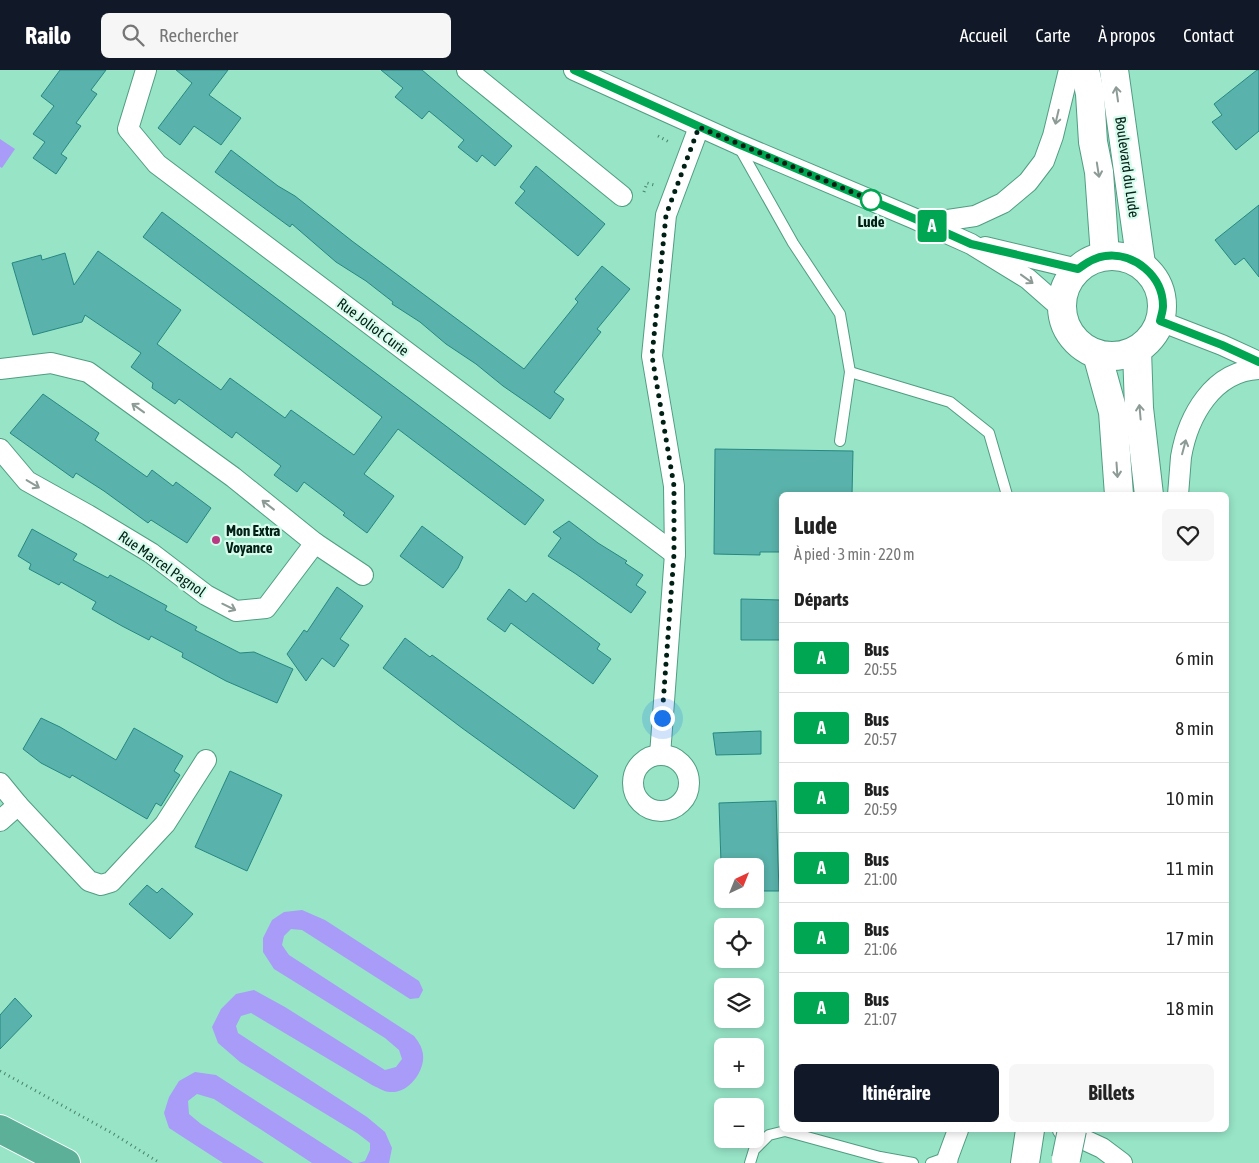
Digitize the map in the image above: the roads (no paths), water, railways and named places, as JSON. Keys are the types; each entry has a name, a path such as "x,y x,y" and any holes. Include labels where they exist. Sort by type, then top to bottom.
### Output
{"highway":[{"path":"0,1129 66,1163"},
{"path":"0,1144 33,1163"}],"main road":[{"name":"Boulevard du Lude","path":"1085,70 1090,94 1093,142 1099,172 1105,256"},
{"name":"Boulevard du Lude","path":"1114,70 1141,264"},
{"path":"1105,256 1130,258 1141,264 1152,275 1160,289 1163,305 1160,321 1155,333 1147,343 1137,350 1124,355 1110,356 1097,354 1083,347 1072,336 1065,323 1062,308 1063,293 1068,280 1090,260 1105,256"},
{"path":"1137,350 1140,408 1149,492"},
{"path":"1097,354 1113,412 1118,492"},
{"path":"1025,1163 1029,1132"},
{"path":"1066,1161 1072,1132"}],"street":[{"name":"Rue Joliot Curie","path":"146,70 128,129 157,164 674,554"},
{"path":"467,70 622,196"},
{"path":"574,70 699,127 971,244 1028,279 1062,308"},
{"path":"913,218 948,220 974,216 1003,203 1028,182 1044,161 1053,136 1068,70"},
{"path":"660,755 674,554 674,486 652,356 666,215 699,127"},
{"path":"971,244 1078,269"},
{"path":"1160,321 1222,345 1259,362"},
{"path":"0,369 52,363 88,372 233,478 316,543 363,575"},
{"path":"1178,492 1185,441 1189,426 1202,401 1218,385 1231,376 1259,369"},
{"name":"Rue Marcel Pagnol","path":"0,449 26,481 88,514 151,553 206,595 236,611 266,608 316,543"},
{"path":"0,783 89,881 101,885 111,882 165,824 206,760"},
{"path":"0,821 18,805"},
{"path":"942,1161 957,1132"},
{"path":"1067,1132 1102,1148 1122,1163"}],"lane":[{"path":"738,144 793,243 840,314 850,372 840,441"},
{"path":"850,372 950,402 990,433 1006,492"},
{"path":"750,1163 754,1150 769,1135 781,1132"},
{"path":"789,1132 880,1157 913,1163"}],"place":[{"name":"Lude","path":"871,200"},
{"name":"Mon Extra Voyance","path":"216,540"}]}
